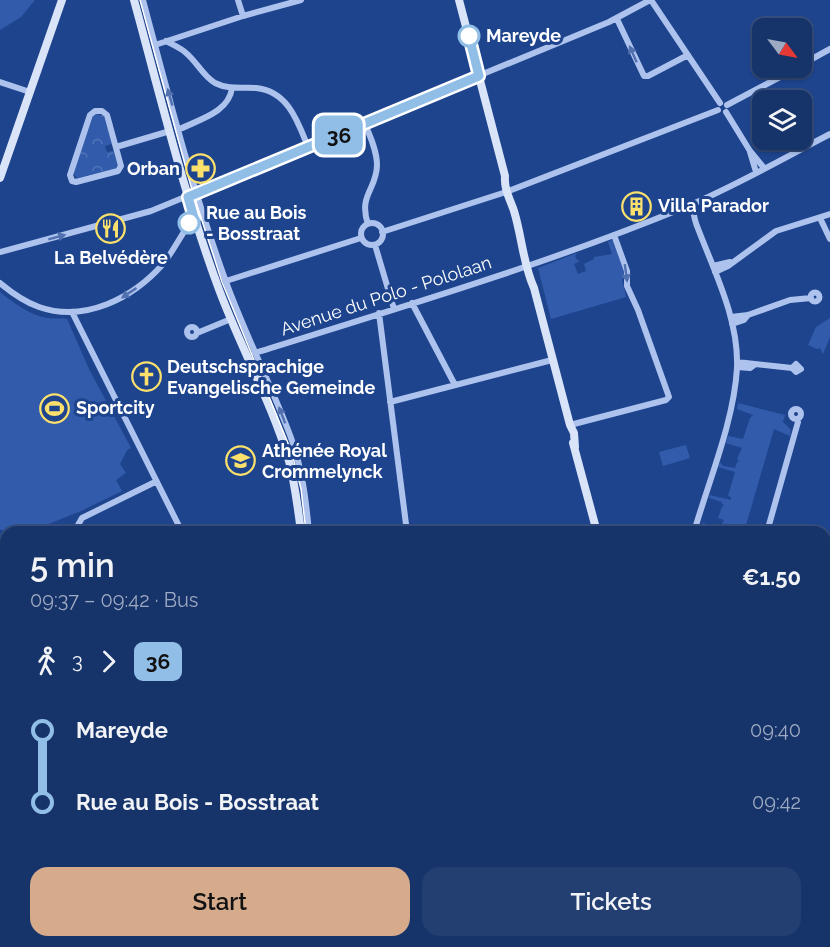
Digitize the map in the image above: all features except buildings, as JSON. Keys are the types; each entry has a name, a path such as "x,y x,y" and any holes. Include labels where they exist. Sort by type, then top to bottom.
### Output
{"street":[{"path":"0,169 60,0"},
{"path":"134,0 174,130 198,193 226,281 290,436 302,477 308,526"},
{"path":"143,0 194,218 231,319 288,458 299,526"},
{"path":"238,0 243,16"},
{"path":"155,45 301,0"},
{"path":"459,0 552,360 574,433 575,447 595,526"},
{"path":"0,252 132,217 188,197 616,19 651,0 720,103 727,109 750,151 764,168"},
{"path":"616,19 644,76 688,55"},
{"path":"166,41 186,52 210,80 232,88 256,88 279,96 296,118 308,147"},
{"path":"812,59 830,49"},
{"path":"382,232 509,191 718,110 722,113 780,78"},
{"path":"0,82 28,91"},
{"path":"116,147 174,130 221,108 231,94 232,88"},
{"path":"0,178 28,91"},
{"path":"718,110 720,103"},
{"path":"92,112 105,112 116,147 121,166 118,171 76,182 70,178 92,112"},
{"path":"365,124 377,166 376,175 365,201 368,224"},
{"name":"Avenue du Polo - Pololaan","path":"255,353 528,266 614,235 688,206 830,134"},
{"path":"750,151 756,172"},
{"path":"688,206 732,321 736,365 729,417 696,526"},
{"path":"714,269 728,266 730,262 776,231 830,214"},
{"path":"0,283 33,305 52,310 72,312 97,308 121,299 146,281 172,252 194,218"},
{"path":"820,218 830,239"},
{"path":"368,224 378,226 382,232 381,239 375,245"},
{"path":"368,224 362,231 362,238 368,244 375,245"},
{"path":"198,231 208,228"},
{"path":"570,425 666,400 669,397 627,286 627,272 614,235"},
{"path":"226,281 362,238"},
{"path":"375,245 394,309"},
{"path":"732,321 744,320 748,315 790,300 811,298"},
{"path":"412,303 455,385"},
{"path":"72,312 179,526"},
{"path":"379,313 406,526"},
{"path":"197,333 231,319"},
{"path":"390,402 552,360"},
{"path":"736,365 750,368 754,365 792,368"},
{"path":"769,526 798,419"},
{"path":"79,526 82,518 155,482"}],"green space":[{"path":"0,0 35,0 21,17 0,30"},
{"path":"96,114 104,116 112,144 105,146 107,152 113,151 118,166 115,169 77,178 73,173"},
{"path":"612,240 624,270 625,278 622,279 626,297 551,319 538,268 577,253 575,256 580,261 574,264 578,274 586,271 584,264 594,257 612,254 608,242"},
{"name":"Sportcity","path":"0,292 34,314 47,318 67,319 89,369 131,448 127,450 120,464 126,473 116,480 122,491 44,526 0,526"},
{"path":"830,318 830,337 823,354 820,348 808,345 816,327"},
{"path":"738,403 785,415 783,422 791,430 790,436 774,429 746,526 721,526 724,520 718,518 724,505 722,502 709,498 710,495 731,500 728,496 735,472 718,467 720,462 723,466 735,468 742,448 726,443 728,436 743,439 753,415 737,409"},
{"path":"686,445 690,458 663,466 659,452"}],"tram line":[{"path":"140,0 192,190 222,282 292,453 301,489 305,526"}],"bus line":[{"name":"36","path":"189,223 194,218 188,197 479,76 469,36"}],"place":[{"name":"Mareyde","path":"469,36"},
{"name":"Orban","path":"201,169"},
{"name":"Villa Parador","path":"637,206"},
{"name":"Rue au Bois - Bosstraat","path":"189,223"},
{"name":"La Belvédère","path":"111,229"},
{"name":"Deutschsprachige Evangelische Gemeinde","path":"146,377"},
{"name":"Sportcity","path":"55,408"},
{"name":"Athénée Royal Crommelynck","path":"241,461"}]}
